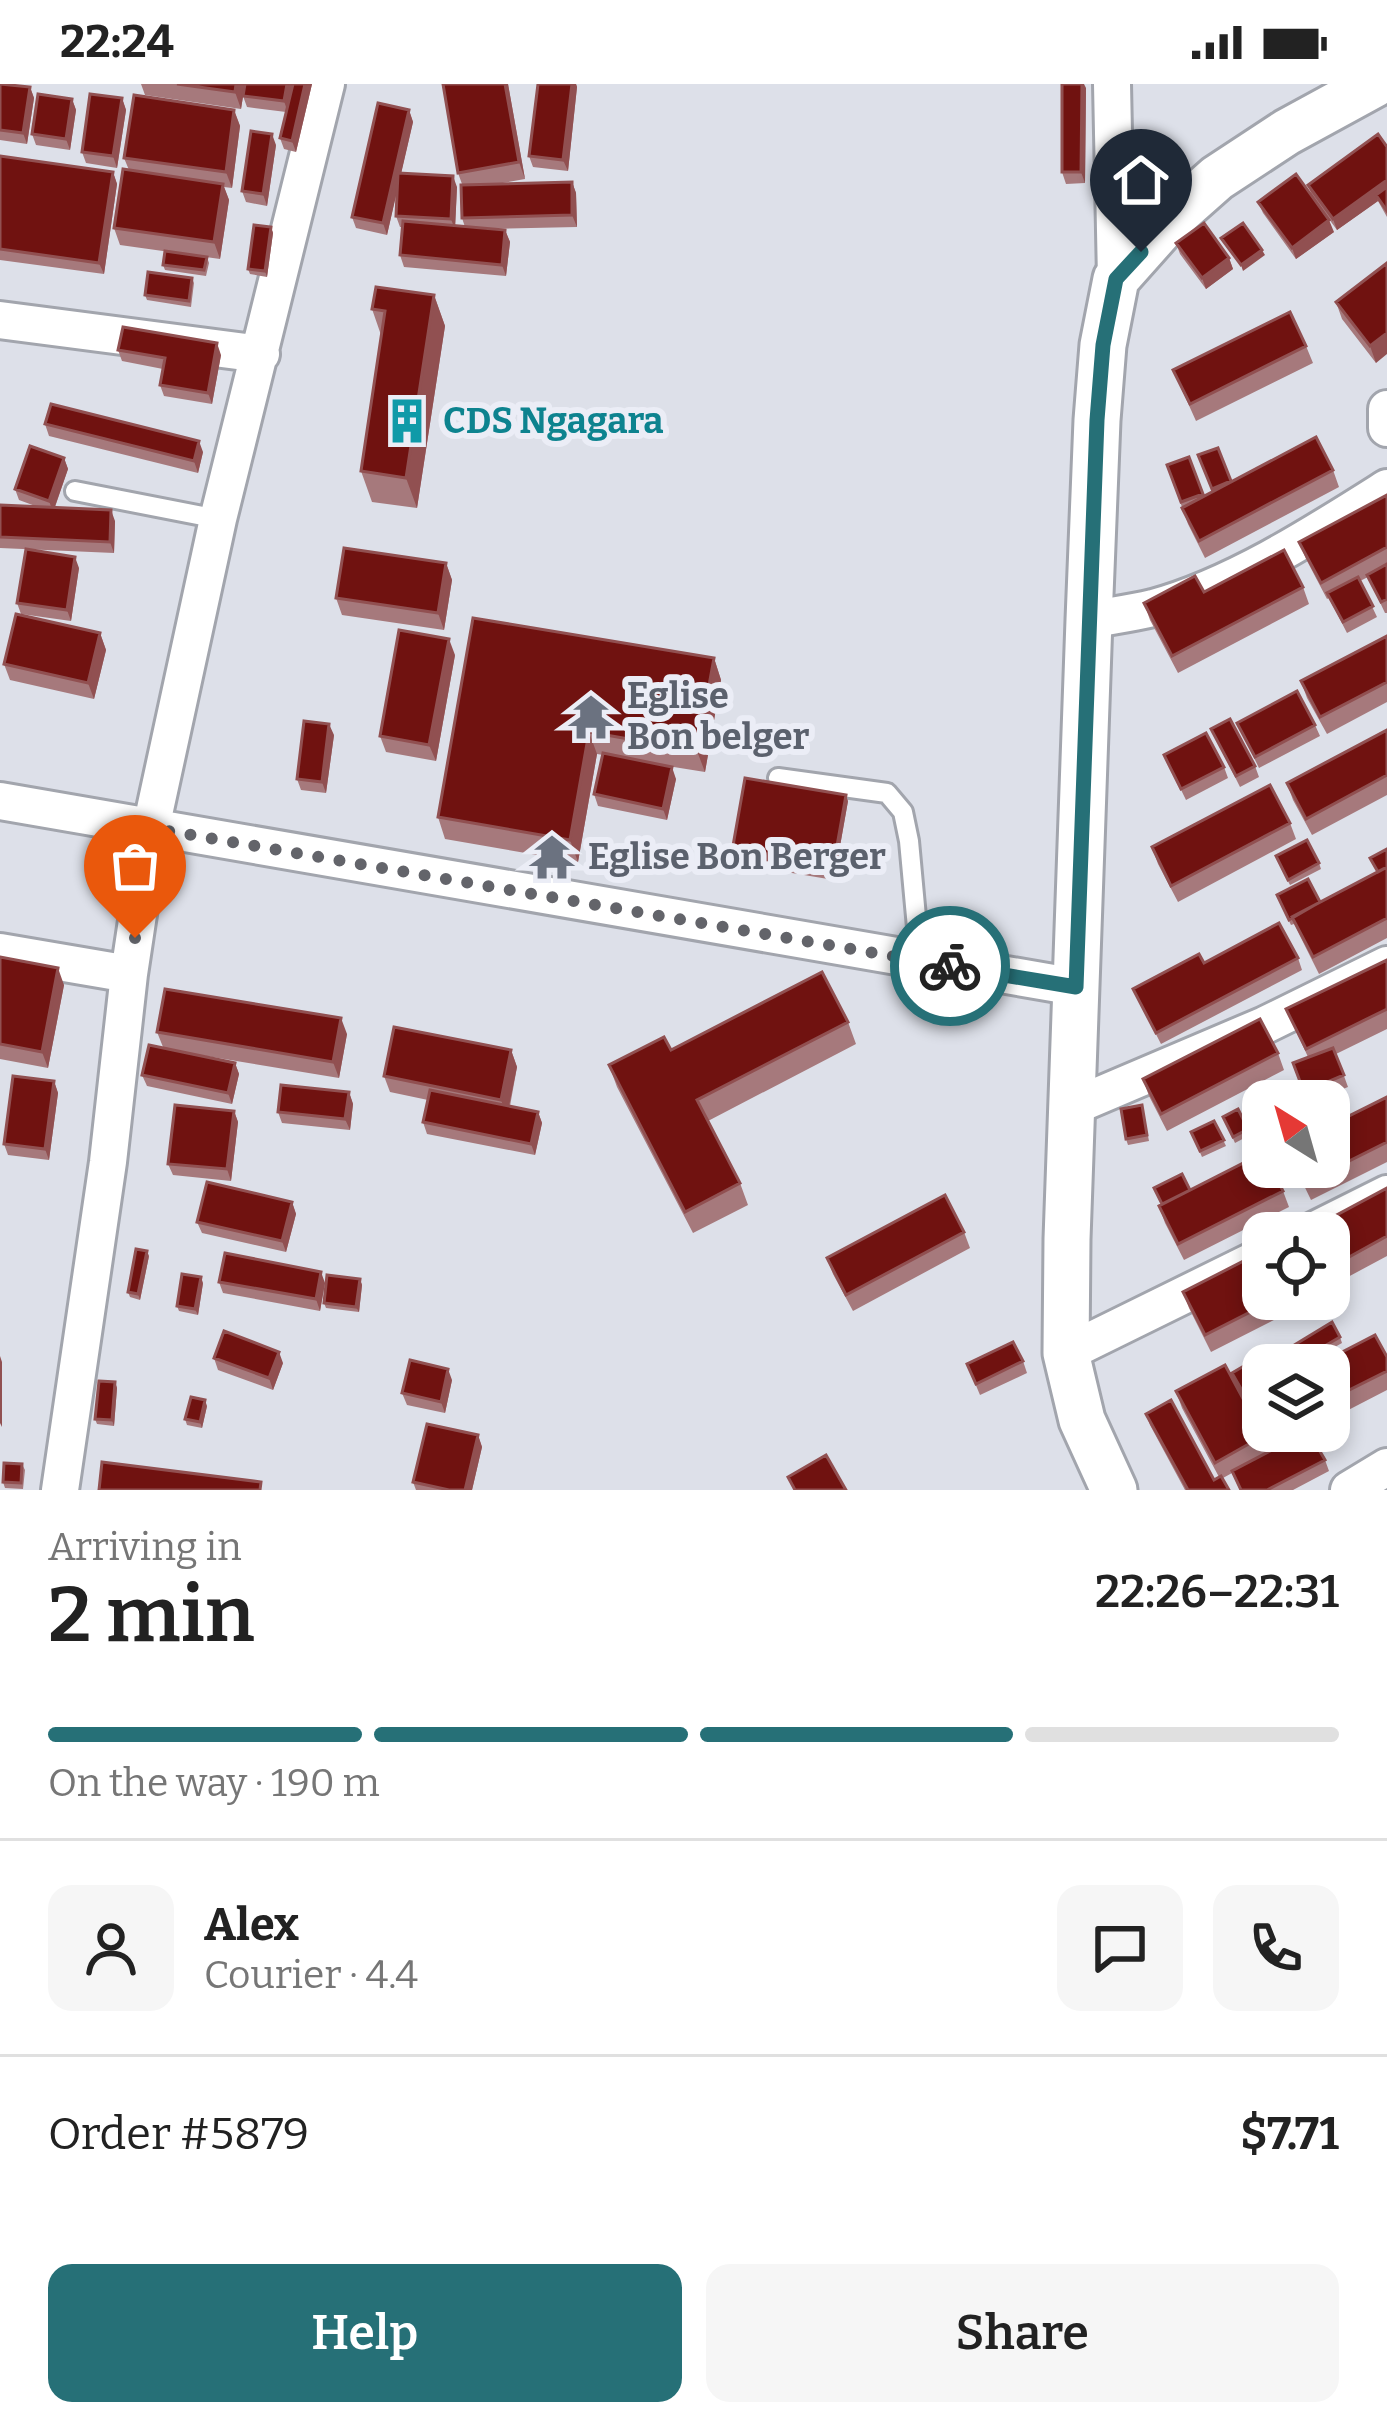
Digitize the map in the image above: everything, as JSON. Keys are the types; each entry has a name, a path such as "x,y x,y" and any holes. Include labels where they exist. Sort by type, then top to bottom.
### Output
{"street":[{"path":"60,1490 151,828 218,519 326,84"},
{"path":"1112,84 1116,279 1098,401 1066,1353 1082,1420 1114,1490"},
{"path":"1116,279 1165,224 1217,178 1287,132 1376,84"},
{"path":"0,320 261,354"},
{"path":"1387,409 1387,428"},
{"path":"1089,620 1156,607 1238,575 1387,488"},
{"path":"0,801 1076,987"},
{"path":"0,952 129,974"},
{"path":"1072,1107 1265,1025 1387,964"},
{"path":"1350,1212 1387,1194"},
{"path":"1066,1353 1242,1266"},
{"path":"1349,1490 1387,1467"}],"lane":[{"path":"75,491 218,519"},
{"path":"778,778 886,793 903,812 920,961"}],"building":[{"path":"0,84 30,87 23,133 0,130"},
{"path":"177,84 236,84 235,92"},
{"path":"245,84 287,84 284,101 243,96"},
{"path":"293,84 305,84 292,141 280,138"},
{"path":"443,84 505,84 519,162 458,173"},
{"path":"538,84 572,84 563,160 529,156"},
{"path":"1062,84 1082,84 1081,172 1062,172"},
{"path":"38,94 72,99 66,139 32,134"},
{"path":"90,94 122,98 113,156 82,152"},
{"path":"134,95 234,110 226,172 124,158"},
{"path":"378,103 409,110 383,223 352,217"},
{"path":"251,131 272,134 263,194 242,191"},
{"path":"1378,134 1387,147 1387,180 1333,219 1308,185"},
{"path":"0,156 113,172 99,263 0,249"},
{"path":"123,169 223,184 214,242 114,228"},
{"path":"398,173 453,176 451,219 396,216"},
{"path":"1296,174 1329,220 1292,248 1258,202"},
{"path":"572,182 572,215 462,218 461,185"},
{"path":"1387,187 1387,211 1376,195"},
{"path":"403,221 505,230 502,265 400,255"},
{"path":"1204,223 1229,258 1202,278 1176,243"},
{"path":"1243,223 1262,250 1241,265 1221,238"},
{"path":"254,225 271,227 265,271 248,269"},
{"path":"165,251 207,257 204,270 163,265"},
{"path":"1387,263 1387,333 1370,346 1336,302"},
{"path":"148,272 192,278 189,301 145,295"},
{"path":"376,287 434,295 406,478 361,471 385,311 372,309"},
{"path":"1290,312 1306,346 1190,404 1173,370"},
{"path":"123,327 217,343 208,393 160,385 165,358 118,350"},
{"path":"51,404 199,441 194,461 45,424"},
{"path":"1316,437 1333,470 1199,541 1182,508"},
{"path":"30,446 64,458 49,501 15,489"},
{"path":"1218,448 1231,481 1212,489 1198,455"},
{"path":"1189,457 1203,494 1181,502 1167,465"},
{"path":"1387,495 1387,547 1321,583 1299,542"},
{"path":"0,505 111,510 110,542 0,537"},
{"path":"344,548 446,563 438,613 336,598"},
{"path":"26,549 75,557 67,610 17,603"},
{"path":"1284,550 1303,587 1172,656 1144,603 1195,576 1204,592"},
{"path":"1387,564 1387,599 1381,602 1367,575"},
{"path":"1358,577 1373,606 1343,622 1327,593"},
{"path":"16,614 100,633 88,683 4,664"},
{"name":"Eglise Bon belger","path":"473,618 714,658 697,751 589,732 570,840 438,817"},
{"path":"399,630 449,639 429,745 380,736"},
{"path":"1387,636 1387,682 1320,717 1301,681"},
{"path":"1297,691 1315,725 1255,757 1237,723"},
{"path":"1230,719 1255,766 1236,776 1211,729"},
{"path":"304,721 329,724 322,782 297,779"},
{"path":"1387,730 1387,775 1306,819 1287,783"},
{"path":"1206,733 1224,767 1181,789 1164,755"},
{"path":"603,753 672,767 663,809 594,794"},
{"path":"745,778 846,795 832,874 731,857"},
{"path":"1270,785 1290,823 1171,886 1152,847"},
{"path":"1307,840 1319,863 1288,880 1276,856"},
{"path":"1387,849 1387,867 1378,872 1370,858"},
{"path":"1387,867 1387,918 1313,957 1292,917"},
{"path":"1308,879 1320,902 1289,920 1277,895"},
{"path":"1279,923 1298,958 1156,1033 1133,989 1199,954 1204,963"},
{"path":"0,957 58,968 42,1052 0,1044"},
{"path":"1387,960 1387,1009 1306,1049 1286,1009"},
{"path":"822,972 848,1022 697,1100 740,1183 685,1212 609,1065 664,1037 671,1050"},
{"path":"165,989 341,1018 333,1062 157,1032"},
{"path":"1260,1019 1278,1053 1161,1114 1143,1079"},
{"path":"394,1027 511,1050 501,1100 384,1076"},
{"path":"149,1045 235,1063 228,1093 142,1075"},
{"path":"1333,1048 1344,1075 1332,1080 1299,1080 1293,1063"},
{"path":"13,1076 54,1081 45,1149 4,1144"},
{"path":"281,1085 349,1092 345,1119 278,1112"},
{"path":"430,1090 538,1112 531,1144 423,1122"},
{"path":"1387,1097 1387,1142 1350,1160 1350,1116"},
{"path":"175,1105 234,1111 227,1169 168,1164"},
{"path":"1142,1105 1147,1135 1126,1139 1121,1109"},
{"path":"1238,1109 1242,1132 1233,1137 1223,1117"},
{"path":"1214,1121 1224,1140 1200,1151 1191,1132"},
{"path":"1242,1164 1242,1188 1283,1191 1178,1244 1159,1206"},
{"path":"1182,1174 1190,1190 1162,1204 1154,1188"},
{"path":"207,1182 292,1202 282,1241 197,1222"},
{"path":"1387,1188 1387,1236 1350,1256 1350,1212 1342,1212"},
{"path":"945,1195 964,1232 846,1295 827,1258"},
{"path":"136,1249 147,1251 138,1294 128,1292"},
{"path":"225,1253 321,1272 316,1299 219,1282"},
{"path":"1242,1262 1242,1316 1205,1335 1183,1292"},
{"path":"182,1274 201,1277 195,1309 177,1306"},
{"path":"327,1275 360,1279 356,1307 324,1303"},
{"path":"1332,1322 1340,1337 1328,1344 1296,1344"},
{"path":"224,1331 279,1352 269,1378 214,1358"},
{"path":"1375,1335 1387,1357 1387,1371 1350,1390 1350,1348"},
{"path":"1013,1342 1023,1361 976,1384 967,1364"},
{"path":"410,1360 448,1369 441,1402 402,1393"},
{"path":"1225,1365 1242,1397 1242,1448 1215,1463 1176,1391"},
{"path":"1242,1367 1242,1390 1232,1373"},
{"path":"99,1381 115,1382 112,1420 95,1419"},
{"path":"191,1397 205,1400 200,1422 185,1419"},
{"path":"1171,1400 1214,1480 1221,1476 1229,1490 1188,1490 1146,1414"},
{"path":"427,1424 478,1435 465,1490 413,1482"},
{"path":"1268,1452 1320,1452 1325,1460 1267,1490 1241,1490 1232,1471"},
{"path":"826,1455 846,1490 795,1490 788,1477"},
{"path":"102,1462 261,1482 260,1490 99,1490"},
{"path":"4,1463 22,1464 21,1483 3,1482"}],"way so far":[{"path":"135,938 151,828 950,966"}],"place":[{"name":"CDS Ngagara","path":"407,421"},
{"name":"Eglise Bon belger","path":"591,717"},
{"name":"Eglise Bon Berger","path":"552,857"}],"route":[{"path":"950,966 1076,987 1103,345 1116,279 1141,252"}]}
